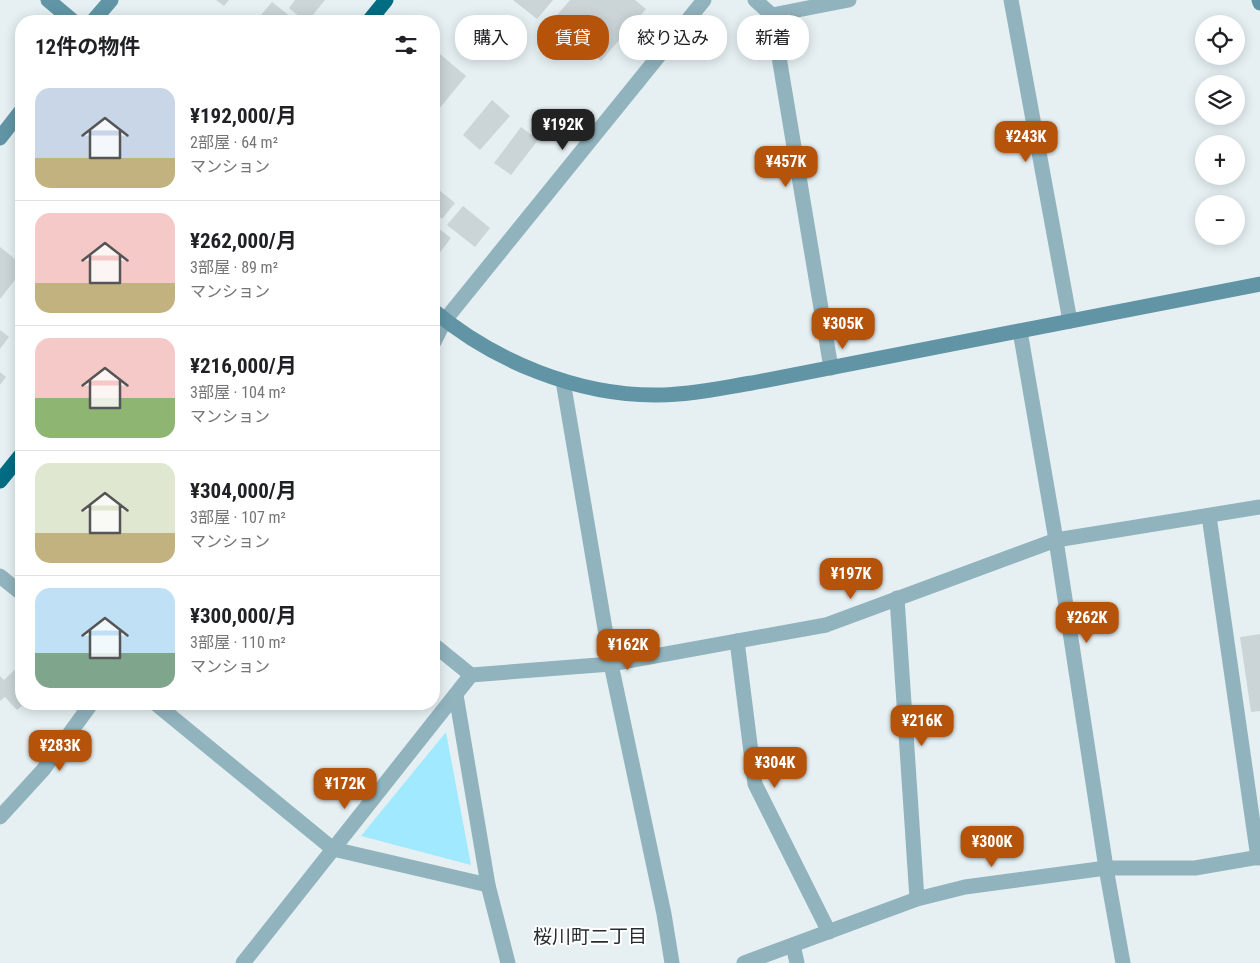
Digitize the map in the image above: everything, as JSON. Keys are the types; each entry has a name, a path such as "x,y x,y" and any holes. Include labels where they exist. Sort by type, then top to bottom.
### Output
{"highway":[{"path":"374,15 386,0"},
{"path":"0,481 15,462"}],"street":[{"path":"48,0 66,15"},
{"path":"98,15 111,0"},
{"path":"440,315 704,0"},
{"path":"755,0 772,15 849,0"},
{"path":"1011,0 1070,321"},
{"path":"780,60 831,368"},
{"path":"0,138 15,119"},
{"path":"440,317 509,360 563,381 613,391 657,395 699,392 831,368 1260,284"},
{"path":"1020,331 1056,540 1122,963"},
{"path":"563,381 611,664 664,914 672,963"},
{"path":"440,650 471,676 611,664 826,625 1056,540 1260,507"},
{"path":"744,963 917,898 965,887 1106,868 1195,868 1259,857 1209,516"},
{"path":"0,576 15,589"},
{"path":"897,598 917,898"},
{"path":"737,641 755,784 829,932"},
{"path":"243,963 471,676"},
{"path":"456,695 488,885 508,963"},
{"path":"0,817 43,770 87,710"},
{"path":"163,710 333,849 488,885"},
{"path":"793,945 797,963"}],"shaded area":[{"path":"446,732 471,865 361,836"}],"building":[{"path":"216,0 229,0 224,6"},
{"path":"295,0 325,0 313,15 298,15 289,8"},
{"path":"513,0 553,0 540,15 537,15 537,19"},
{"path":"570,0 635,0 646,9 641,15 619,15 619,40 609,52 609,15 557,15"},
{"path":"272,2 288,15 261,15"},
{"path":"440,54 466,76 440,108"},
{"path":"492,100 510,116 480,150 463,135"},
{"path":"521,127 538,140 511,175 494,163"},
{"path":"440,191 455,203 442,219 440,217"},
{"path":"463,206 490,228 475,247 447,225"},
{"path":"440,230 451,238 440,252"},
{"path":"0,247 15,259 15,280 0,299"},
{"path":"0,330 9,337 0,349"},
{"path":"0,372 6,377 0,385"},
{"path":"1260,634 1260,711 1251,712 1240,637"},
{"path":"15,670 15,708 5,697 0,701 0,676 4,680"}],"district":[{"name":"桜川町二丁目","path":"590,936"}]}
